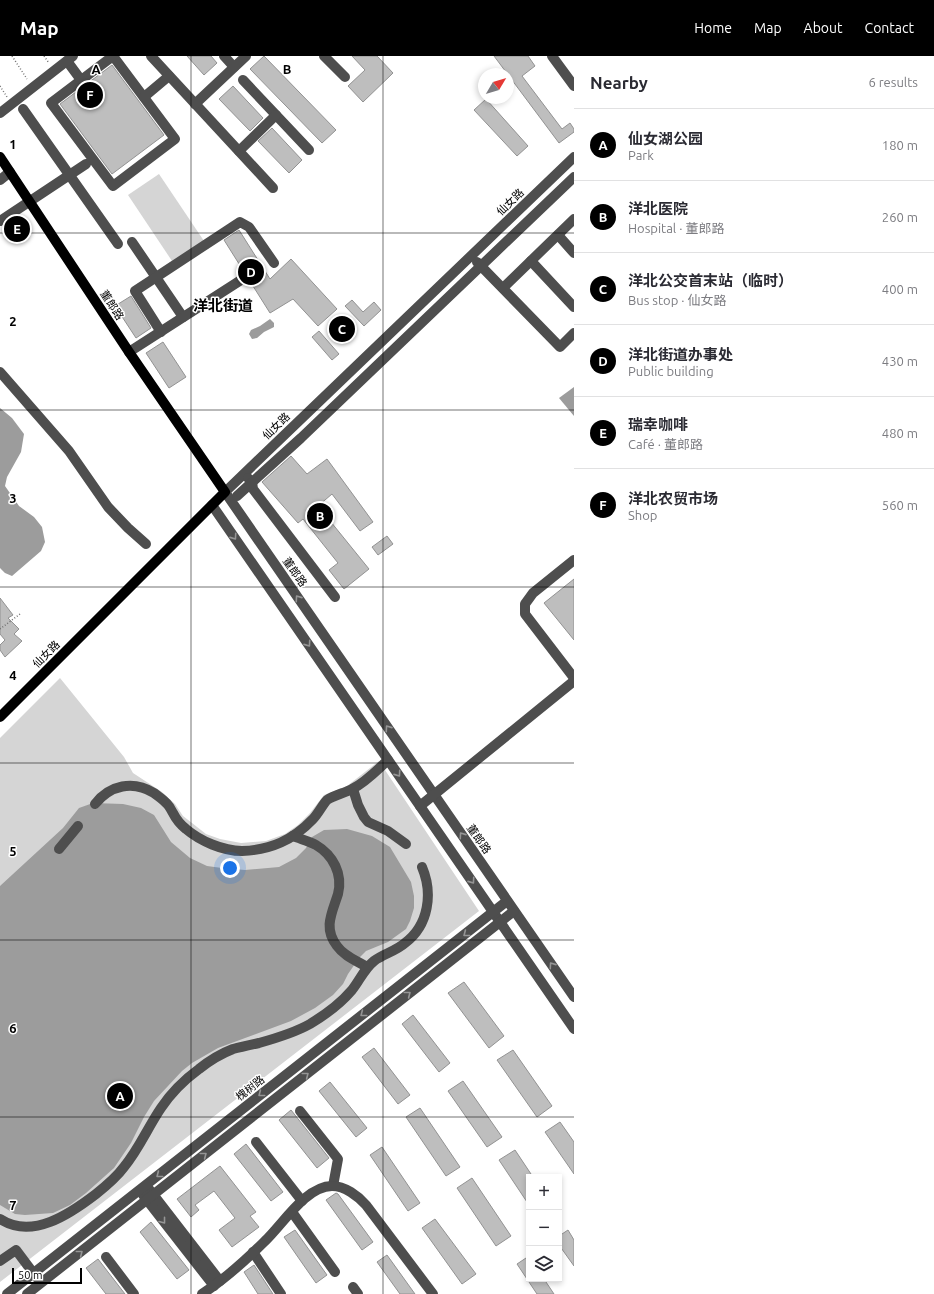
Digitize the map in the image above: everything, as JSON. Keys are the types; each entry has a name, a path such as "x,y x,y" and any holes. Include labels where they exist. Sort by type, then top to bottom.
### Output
{"main road":[{"name":"董郎路","path":"0,157 128,352 225,492"},
{"name":"仙女路","path":"0,718 225,492"}],"street":[{"path":"113,56 175,139 113,186 51,103 81,80 113,56"},
{"path":"151,56 273,188"},
{"path":"224,56 234,67"},
{"path":"195,104 246,56"},
{"path":"324,56 345,77"},
{"path":"552,56 574,86"},
{"path":"0,113 70,58 81,80"},
{"path":"144,97 169,76"},
{"path":"243,80 309,150"},
{"path":"24,109 118,244"},
{"path":"239,151 276,115"},
{"name":"仙女路","path":"225,492 574,157"},
{"path":"0,221 86,164"},
{"path":"0,180 10,172"},
{"path":"237,496 301,438 574,176"},
{"path":"503,288 574,220"},
{"path":"161,332 135,292 240,222 249,227 274,263"},
{"path":"558,235 574,253"},
{"path":"132,242 183,317"},
{"path":"471,256 560,347 574,333"},
{"path":"531,261 574,307"},
{"path":"128,352 241,280"},
{"path":"0,372 69,451 108,507 146,544"},
{"path":"244,474 252,482 253,489 335,597"},
{"name":"董郎路","path":"225,492 574,997"},
{"path":"212,505 574,1029"},
{"path":"420,806 574,679 525,614 524,604 533,594 574,560"},
{"path":"96,803 103,795 116,787 128,785 147,789 169,806 173,814 187,829 206,842 227,849 241,851 259,849 276,845 288,840 312,820 327,800 353,789 366,780 388,760"},
{"path":"353,789 358,805 368,822 388,831 406,844"},
{"path":"58,849 78,826"},
{"path":"293,836 315,845 334,862 337,870 339,887 330,916 330,932 337,947 346,955 363,964 377,959 405,944 423,922 427,910 428,883 422,867"},
{"name":"槐树路","path":"7,1294 507,901"},
{"path":"27,1294 514,911"},
{"path":"0,1219 13,1225 33,1227 56,1220 86,1202 112,1181 124,1167 144,1138 162,1107 172,1094 193,1074 226,1052 291,1034 311,1024 332,1009 353,990 363,964"},
{"path":"300,1111 338,1159 333,1186"},
{"path":"256,1142 302,1201"},
{"path":"203,1294 217,1284 266,1240 302,1201 316,1191 333,1186 357,1196 366,1205 433,1294"},
{"path":"142,1188 217,1284"},
{"path":"292,1212 335,1272"},
{"path":"0,1261 16,1250 41,1283"},
{"path":"253,1252 281,1294"},
{"path":"106,1257 134,1294"}],"path":[{"path":"12,56 32,88"},
{"path":"0,629 20,614"}],"shaded area":[{"path":"159,174 204,241 172,261 128,195"},
{"path":"270,319 274,323 274,327 264,332 257,338 252,339 249,334 251,330"},
{"path":"574,387 574,416 559,398"},
{"path":"0,408 12,418 24,434 21,452 7,477 5,486 19,506 34,517 42,527 45,542 41,551 12,576 5,573 0,568"},
{"path":"60,678 124,757 133,773 162,792 175,804 183,816 206,834 220,839 241,843 266,841 285,834 298,825 310,813 324,795 347,786 379,761 479,911 0,1282 0,738"},
{"path":"93,803 123,804 141,808 154,815 171,842 190,858 207,866 222,868 245,870 279,867 296,858 306,848 312,837 324,830 347,829 372,836 390,847 411,882 414,896 414,908 406,929 388,942 366,951 359,958 343,984 333,995 315,1008 291,1021 218,1048 192,1063 182,1071 154,1101 131,1143 114,1168 86,1193 70,1205 53,1213 25,1215 15,1214 0,1205 0,886 63,828 79,808"}],"building":[{"path":"187,56 211,56 217,63 204,75"},
{"path":"264,56 336,130 322,143 250,69"},
{"path":"352,56 377,56 393,73 363,102 348,86 365,70"},
{"path":"494,56 528,56 535,66 522,76 562,129 570,123 574,129 574,132 559,143 514,83 514,68 503,68"},
{"path":"112,65 164,135 112,174 60,104"},
{"path":"233,86 263,118 250,131 219,99"},
{"path":"481,104 490,104 528,146 517,156 474,110"},
{"path":"272,128 302,160 289,173 258,141"},
{"path":"239,230 270,279 291,259 337,309 318,326 293,299 270,313 224,240"},
{"path":"131,296 151,328 136,338 115,306"},
{"path":"352,300 363,312 374,302 381,310 364,326 345,306"},
{"path":"319,331 339,354 332,360 312,337"},
{"path":"163,342 186,377 169,388 146,353"},
{"path":"291,456 307,474 327,459 373,522 360,531 332,494 318,506 369,569 344,589 329,570 338,563 303,519 298,523 262,482"},
{"path":"387,536 393,544 378,555 372,547"},
{"path":"574,579 574,640 544,603"},
{"path":"0,598 13,615 8,618 19,629 14,634 22,641 5,657 0,650 0,645 5,640 0,634"},
{"path":"464,982 504,1036 489,1048 448,993"},
{"path":"413,1015 450,1063 439,1072 402,1024"},
{"path":"374,1048 410,1095 398,1104 362,1057"},
{"path":"513,1050 552,1106 537,1117 497,1060"},
{"path":"463,1081 502,1137 487,1147 448,1091"},
{"path":"330,1082 367,1128 356,1137 319,1091"},
{"path":"420,1108 460,1167 446,1176 406,1117"},
{"path":"291,1110 329,1158 317,1168 279,1120"},
{"path":"560,1122 574,1142 574,1174 545,1132"},
{"path":"246,1144 283,1192 271,1201 234,1154"},
{"path":"382,1147 420,1203 408,1211 370,1155"},
{"path":"515,1150 531,1174 526,1174 526,1200 499,1160"},
{"path":"220,1166 256,1212 250,1216 259,1227 232,1247 219,1230 235,1218 214,1191 195,1205 199,1210 191,1217 177,1199"},
{"path":"472,1178 511,1236 496,1246 457,1188"},
{"path":"336,1193 373,1242 362,1250 326,1200"},
{"path":"435,1219 476,1274 462,1284 422,1228"},
{"path":"151,1222 189,1270 177,1279 140,1232"},
{"path":"295,1230 327,1275 316,1283 284,1237"},
{"path":"568,1230 574,1240 574,1266 562,1249 562,1234"},
{"path":"387,1255 415,1294 400,1294 377,1262"},
{"path":"526,1258 526,1278 517,1264"},
{"path":"98,1259 125,1294 106,1294 86,1268"},
{"path":"254,1265 273,1294 258,1294 244,1272"},
{"path":"529,1282 546,1282 554,1294 537,1294"}],"place":[{"name":"洋北农贸市场","path":"90,95"},
{"name":"瑞幸咖啡","path":"17,229"},
{"name":"洋北街道办事处","path":"251,272"},
{"name":"洋北公交首末站（临时）","path":"342,329"},
{"name":"洋北医院","path":"320,516"},
{"name":"仙女湖公园","path":"120,1096"}],"district":[{"name":"洋北街道","path":"223,305"}]}
